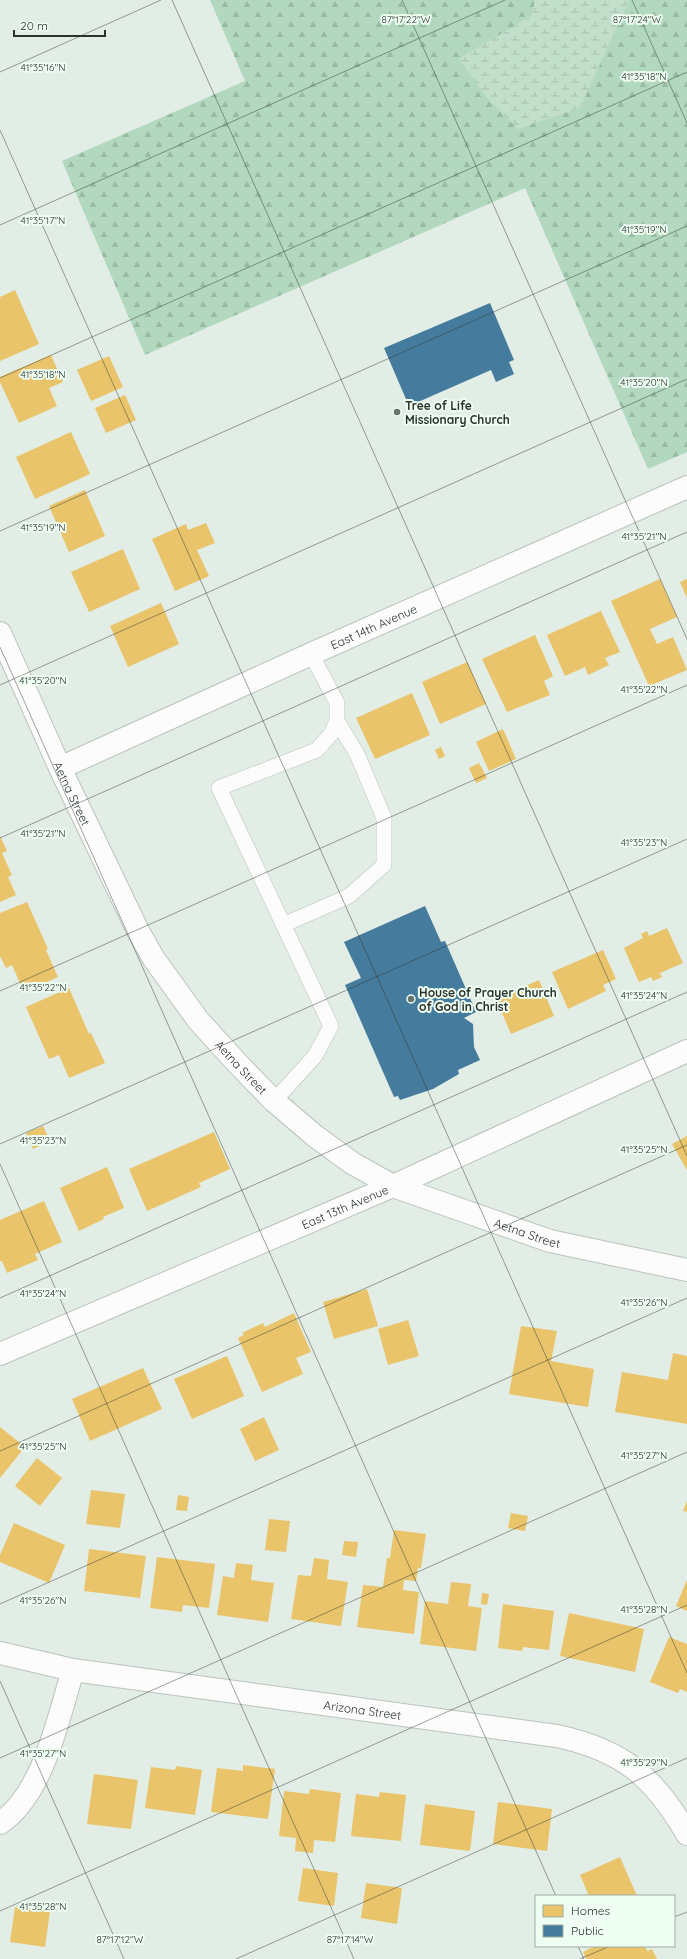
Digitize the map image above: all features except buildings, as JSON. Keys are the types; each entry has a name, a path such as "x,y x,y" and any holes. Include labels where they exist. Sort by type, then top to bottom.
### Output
{"street":[{"name":"East 14th Avenue","path":"60,768 311,654 687,487"},
{"name":"Aetna Street","path":"0,633 60,768 122,900 154,959 198,1020 239,1065 274,1100 315,1136 352,1163 393,1186 550,1241 687,1270"},
{"name":"East 13th Avenue","path":"0,1354 393,1186 687,1051"},
{"name":"Arizona Street","path":"0,1653 73,1670 557,1736 585,1742 608,1751 647,1780 664,1798 687,1834"},
{"path":"0,1823 22,1803 36,1779 53,1734 73,1670"}],"lane":[{"path":"274,1100 316,1056 331,1026 219,788 317,750 331,734 337,721 337,703 311,654"},
{"path":"283,925 349,896 384,865 384,818 357,754 337,721"}],"green space":[{"path":"210,0 535,0 532,16 459,59 626,4 629,0 687,0 687,452 648,469 525,188 145,355 62,161 245,81"},
{"path":"535,0 629,0 580,108 518,129 487,98 459,59 532,16"}],"place":[{"name":"Tree of Life Missionary Church","path":"397,412"},
{"name":"House of Prayer Church of God in Christ","path":"411,999"}]}
